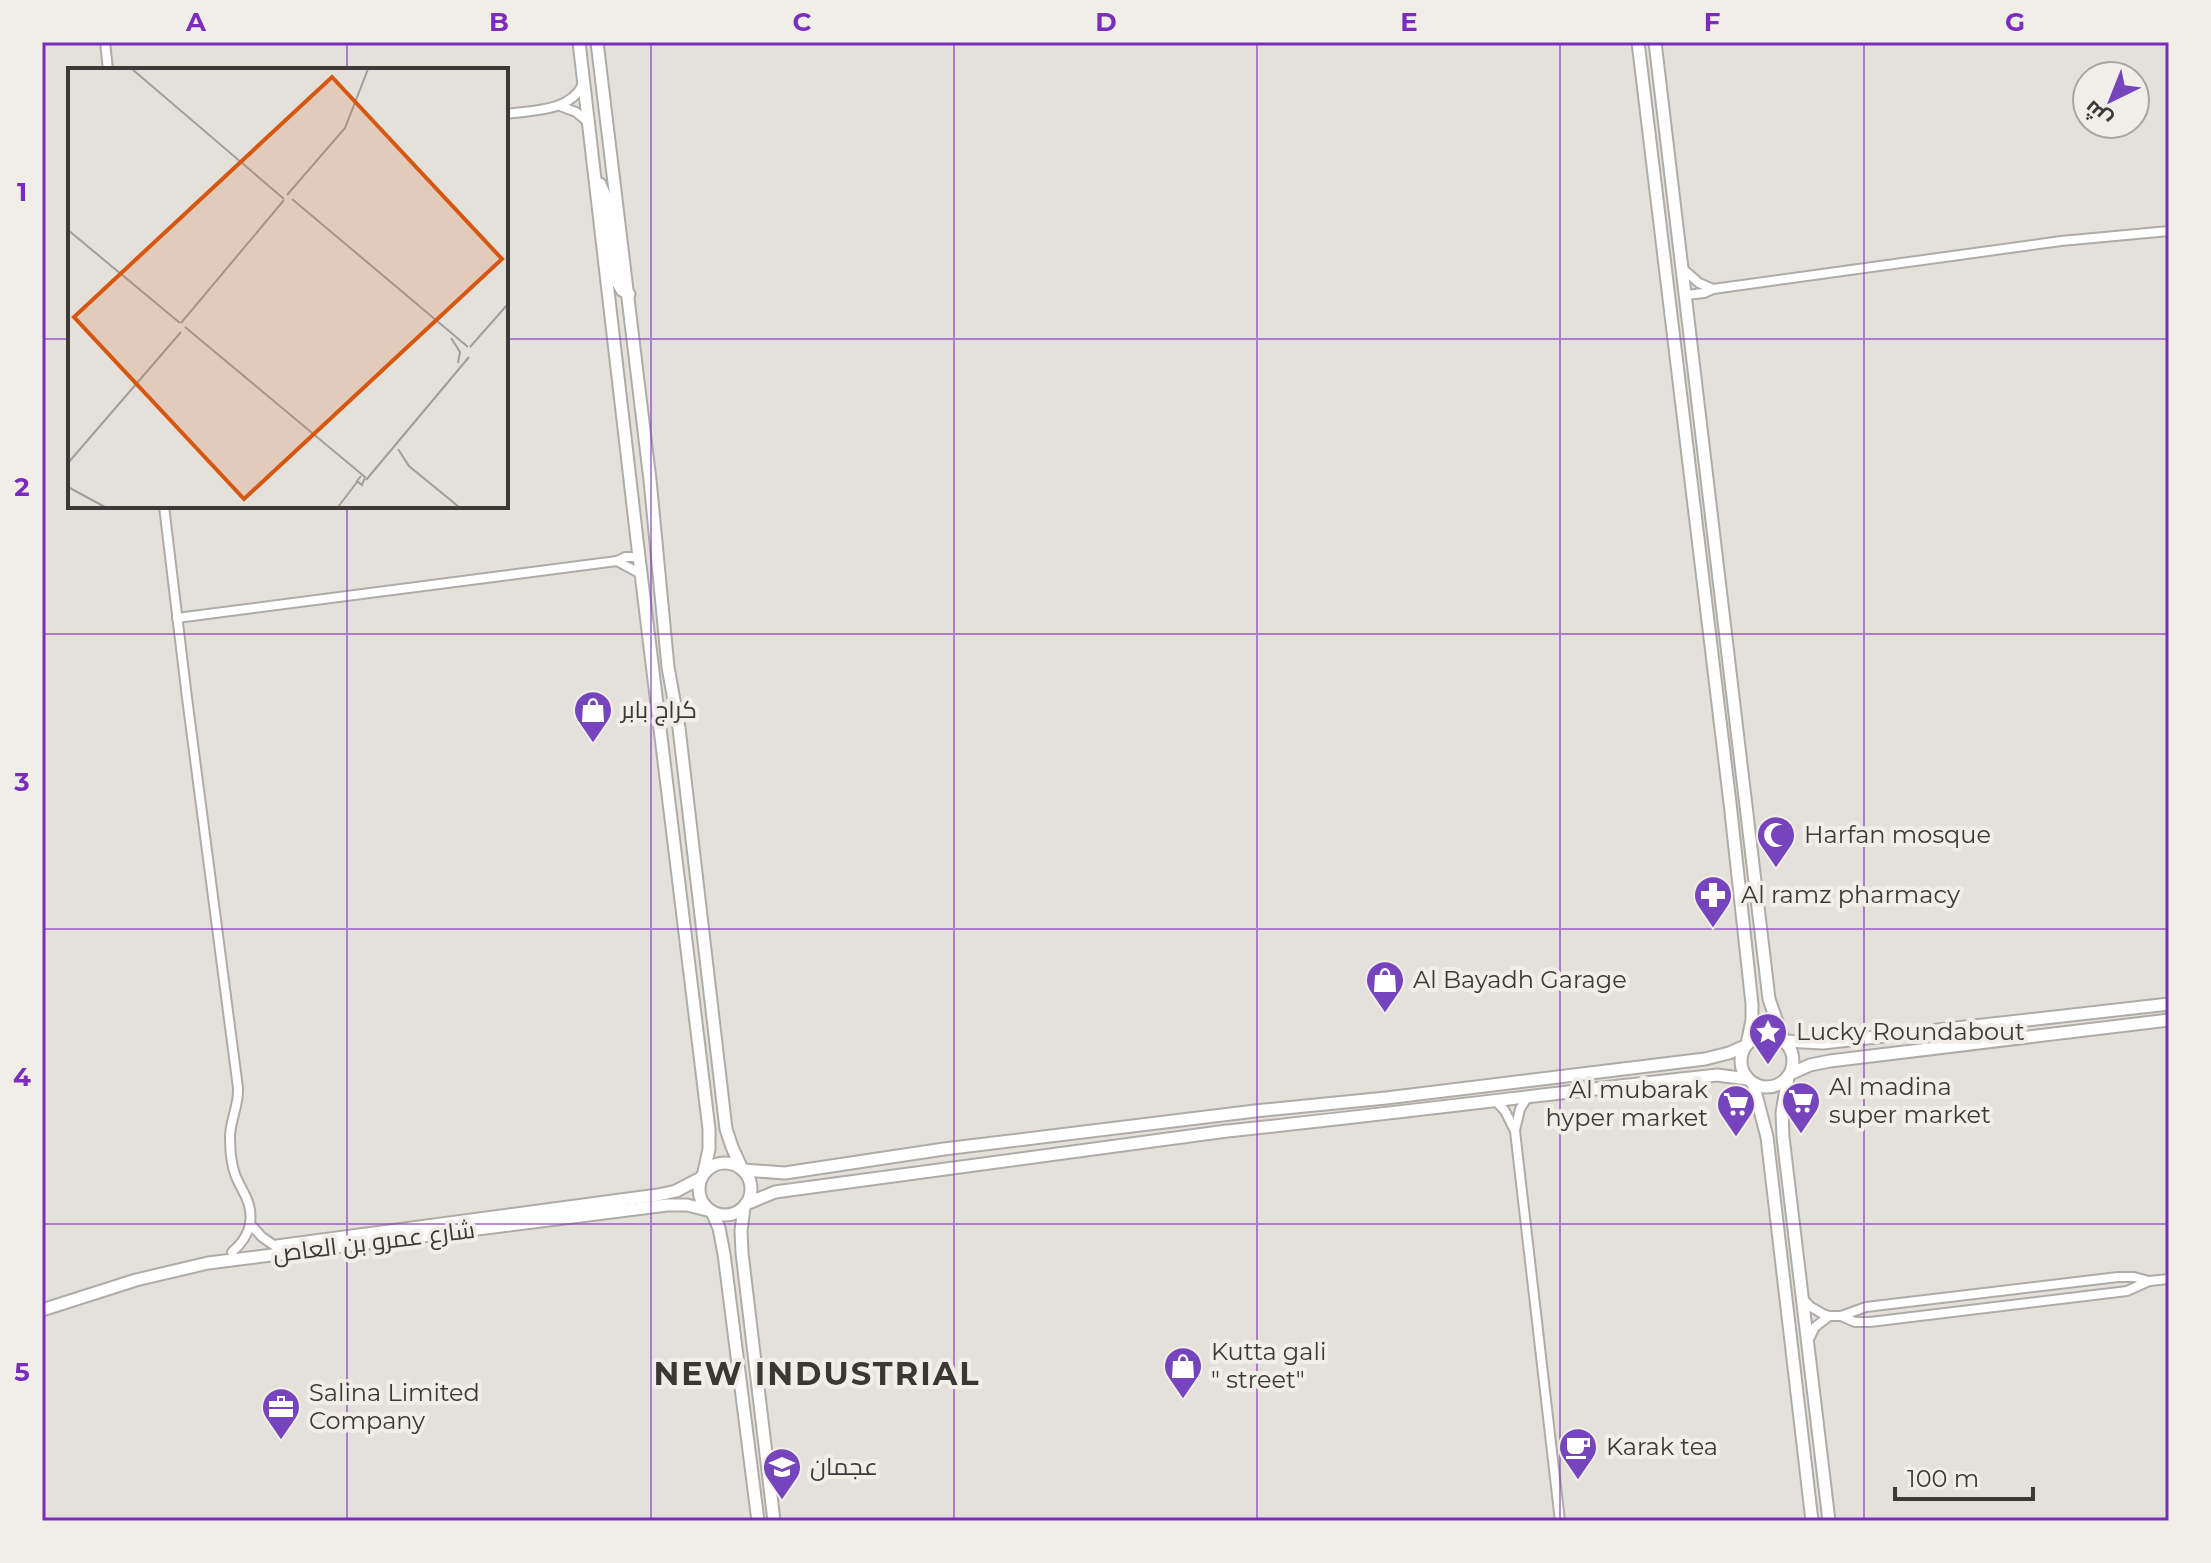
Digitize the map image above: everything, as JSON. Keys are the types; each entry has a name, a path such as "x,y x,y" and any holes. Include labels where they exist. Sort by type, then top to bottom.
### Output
{"main road":[{"path":"579,42 709,1129 709,1149 699,1184 699,1196 711,1212 721,1237 758,1521"},
{"path":"597,42 629,294 668,667 679,728 726,1129 751,1187 741,1231 742,1253 774,1521"},
{"path":"1638,42 1744,928 1752,1012 1741,1063 1751,1081 1767,1137 1812,1521"},
{"path":"1655,42 1769,999 1793,1057 1783,1101 1783,1125 1829,1521"},
{"path":"595,178 605,196 618,283 629,294"},
{"path":"1664,253 1672,266 1675,289 1679,294 1686,295"},
{"path":"1671,317 1690,351"},
{"path":"639,557 651,566 657,606 663,612"},
{"path":"702,1175 722,1162 743,1170 785,1173 944,1149 1705,1059 1729,1053 1760,1035 1768,1034 1784,1040 1823,1043 2169,1004"},
{"path":"711,1212 732,1214 775,1192 1227,1131 1717,1075 1768,1087 1810,1065 1830,1061 2169,1020"},
{"path":"1303,1124 1298,1118 1301,1114 1326,1109 1336,1103"},
{"path":"1227,1131 1259,1124 1261,1115 1255,1111"},
{"name":"شارع عمرو بن العاص","path":"42,1302 142,1270 232,1252 667,1194 702,1175"},
{"name":"شارع عمرو بن العاص","path":"42,1310 160,1273 232,1260 667,1205 687,1205 711,1212"}],"street":[{"path":"105,42 108,68"},
{"path":"508,114 559,106 575,97 584,82"},
{"path":"559,106 576,112 589,123"},
{"path":"1686,295 2061,241 2169,231"},
{"path":"1682,268 1713,289"},
{"path":"164,508 238,1088 238,1107 230,1136 232,1164 246,1197 251,1225 275,1246"},
{"path":"177,618 639,557"},
{"path":"617,561 641,574"},
{"path":"1528,1096 1520,1109 1515,1131 1559,1521"},
{"path":"1495,1100 1505,1111 1515,1131"},
{"path":"232,1252 243,1241 251,1225"},
{"path":"1802,1297 1811,1307 1829,1316 1841,1316 1858,1309 1956,1295 2126,1277 2149,1281 2169,1279"},
{"path":"1841,1316 1855,1322 1870,1322 2119,1292 2135,1289 2149,1281"},
{"path":"1808,1344 1815,1327 1829,1316"}],"place":[{"name":"كراج بابر","path":"593,744"},
{"name":"Harfan mosque","path":"1776,869"},
{"name":"Al ramz pharmacy","path":"1713,929"},
{"name":"Al Bayadh Garage","path":"1385,1014"},
{"name":"Lucky Roundabout","path":"1768,1066"},
{"name":"Al madina super market","path":"1801,1135"},
{"name":"Al mubarak hyper market","path":"1736,1138"},
{"name":"Kutta gali \" street\"","path":"1183,1400"},
{"name":"Salina Limited Company","path":"281,1441"},
{"name":"Karak tea","path":"1578,1481"},
{"name":"عجمان","path":"782,1501"}],"district":[{"name":"NEW INDUSTRIAL","path":"817,1374"}]}
